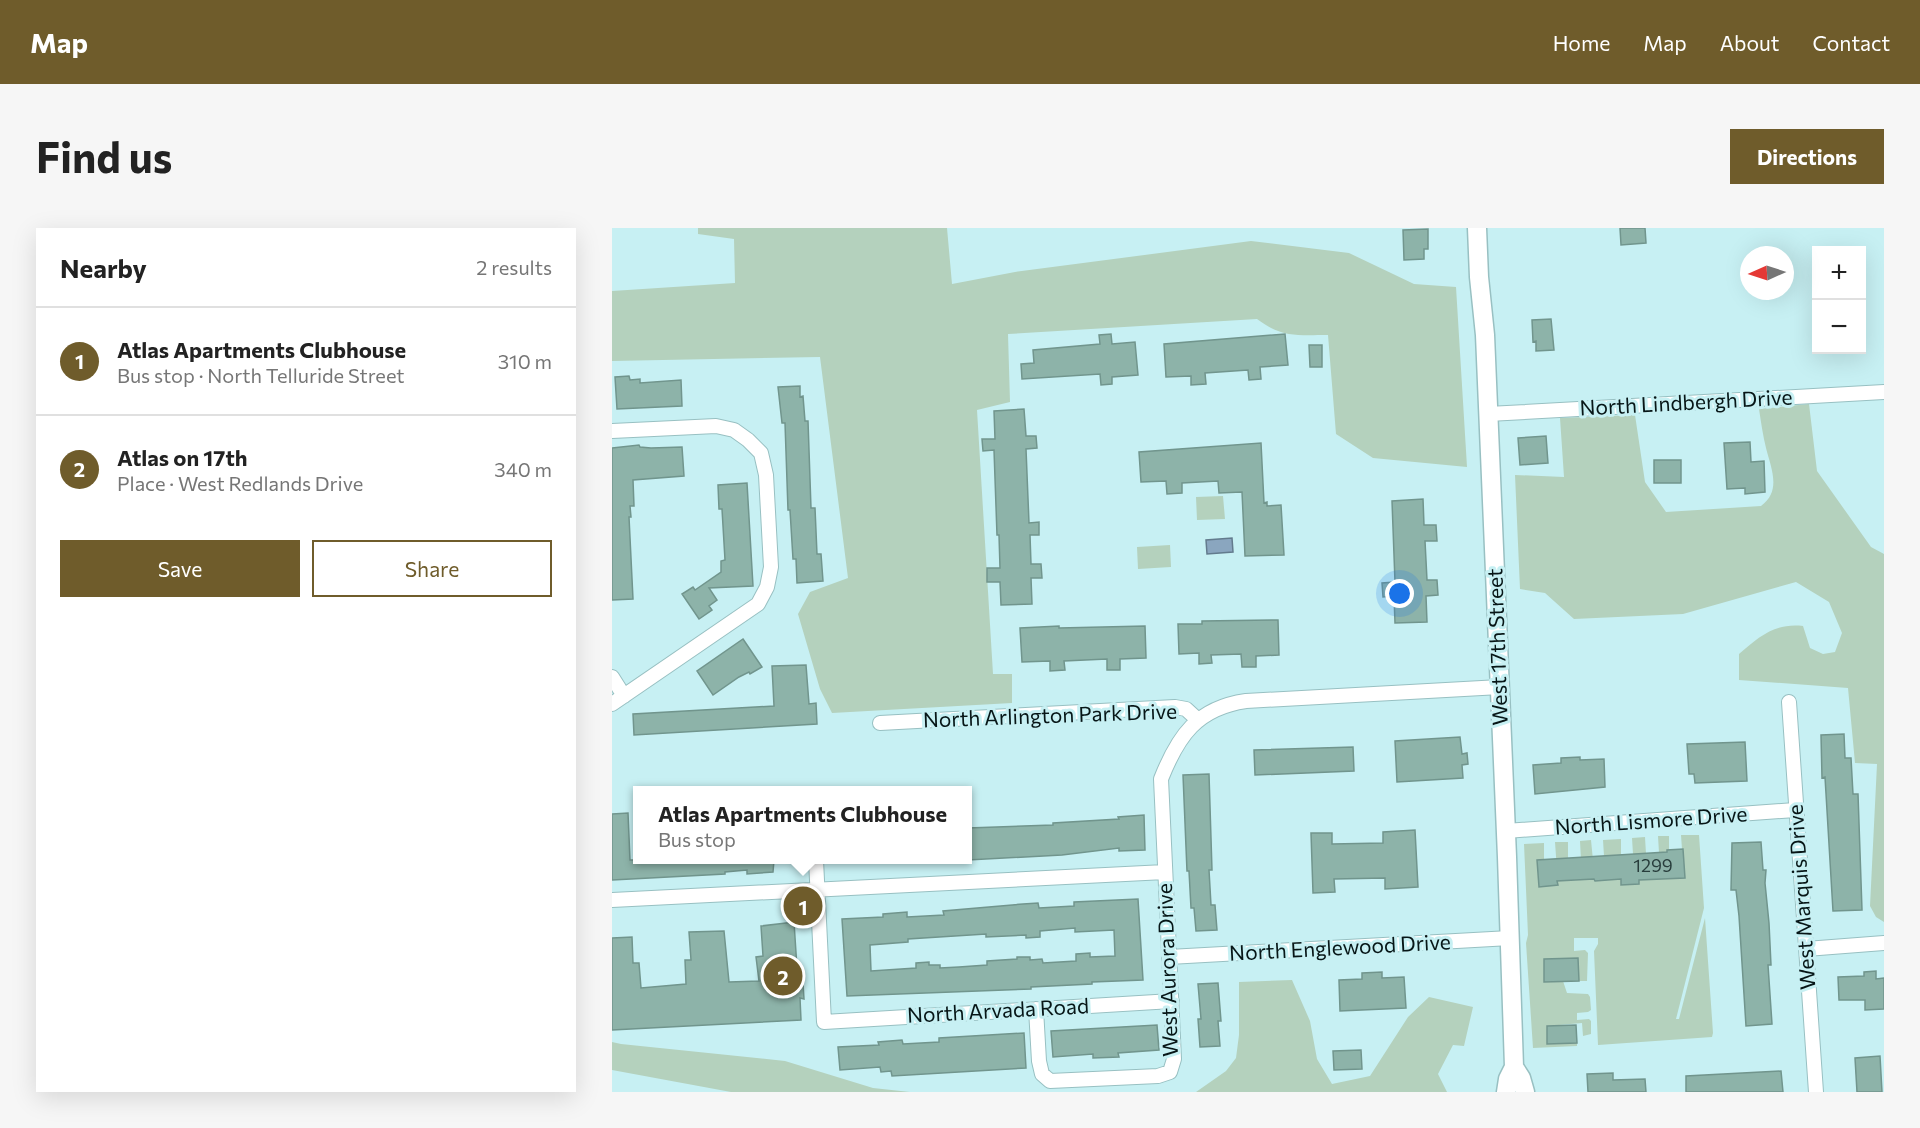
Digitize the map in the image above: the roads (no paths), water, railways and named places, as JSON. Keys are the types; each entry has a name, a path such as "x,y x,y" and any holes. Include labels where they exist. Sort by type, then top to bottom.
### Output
{"main road":[{"name":"West 17th Street","path":"1477,228 1485,334 1510,938 1514,1067 1508,1079 1506,1092"},
{"name":"West 17th Street","path":"1514,1067 1524,1084 1525,1092"}],"street":[{"name":"North Lindbergh Drive","path":"1488,414 1884,392"},
{"path":"612,431 716,426 734,430 748,440 761,453 766,475 771,567 767,587 758,604 612,704"},
{"path":"612,677 624,696"},
{"name":"North Arlington Park Drive","path":"879,723 1175,707 1186,709 1198,720 1221,706 1246,701 1500,687"},
{"name":"West Marquis Drive","path":"1789,702 1816,1092"},
{"name":"West Aurora Drive","path":"1036,1009 1039,1061 1042,1074 1050,1081 1158,1077 1170,1072 1174,1059 1161,779 1179,740 1198,720"},
{"name":"North Lismore Drive","path":"1506,831 1796,810"},
{"path":"816,864 818,891"},
{"path":"612,900 1165,872"},
{"name":"North Arvada Road","path":"818,891 824,1022 1172,1001"},
{"name":"North Englewood Drive","path":"1169,957 1510,938"},
{"path":"1806,950 1884,943"}],"water":[{"path":"1232,538 1233,552 1207,554 1206,540"}],"place":[{"name":"Atlas Apartments Clubhouse","path":"803,906"},
{"name":"Atlas on 17th","path":"783,976"}]}
